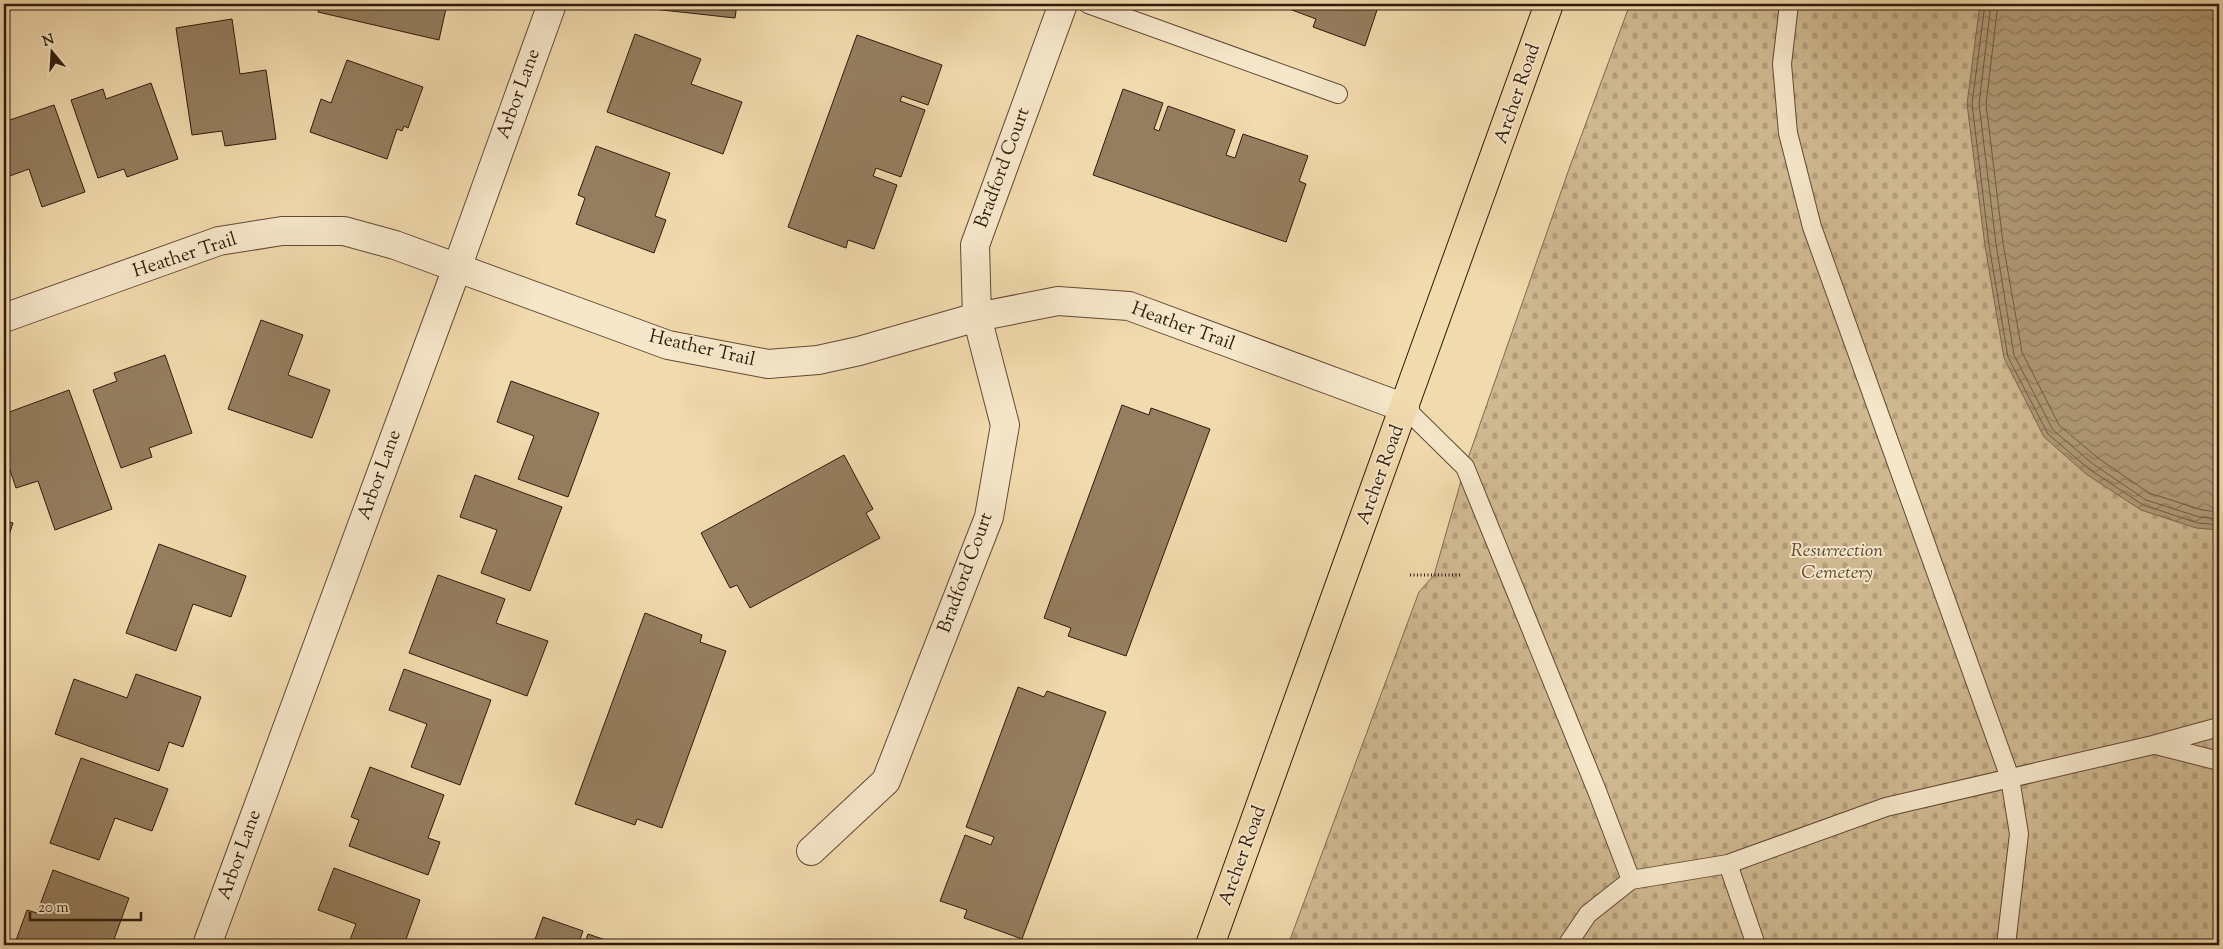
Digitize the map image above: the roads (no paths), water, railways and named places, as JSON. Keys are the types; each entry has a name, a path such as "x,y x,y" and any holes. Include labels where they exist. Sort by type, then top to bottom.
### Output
{"main road":[{"name":"Archer Road","path":"1210,945 1549,4"}],"street":[{"name":"Arbor Lane","path":"206,945 457,268 552,4"},
{"name":"Bradford Court","path":"812,851 886,781 989,517 1005,425 977,317 975,245 1064,4"},
{"name":"Heather Trail","path":"4,318 219,242 282,231 344,231 367,236 668,345 768,364 818,360 858,351 977,317 1058,301 1129,306 1405,408"}],"lane":[{"path":"1088,4 1338,94"},
{"path":"1790,4 1782,64 1788,133 1812,227 2010,778 2019,834 2006,945"},
{"path":"1405,408 1465,467 1597,791 1631,880"},
{"path":"1567,945 1588,914 1631,880 1728,864 1886,806 2153,745 2219,727"},
{"path":"2153,745 2219,761"},
{"path":"1728,864 1756,945"}],"water":[{"path":"1980,4 2219,4 2219,530 2196,528 2141,510 2086,474 2044,437 2004,358 1985,246 1967,104"}],"park label":[{"name":"Resurrection Cemetery","path":"1837,562"}]}
